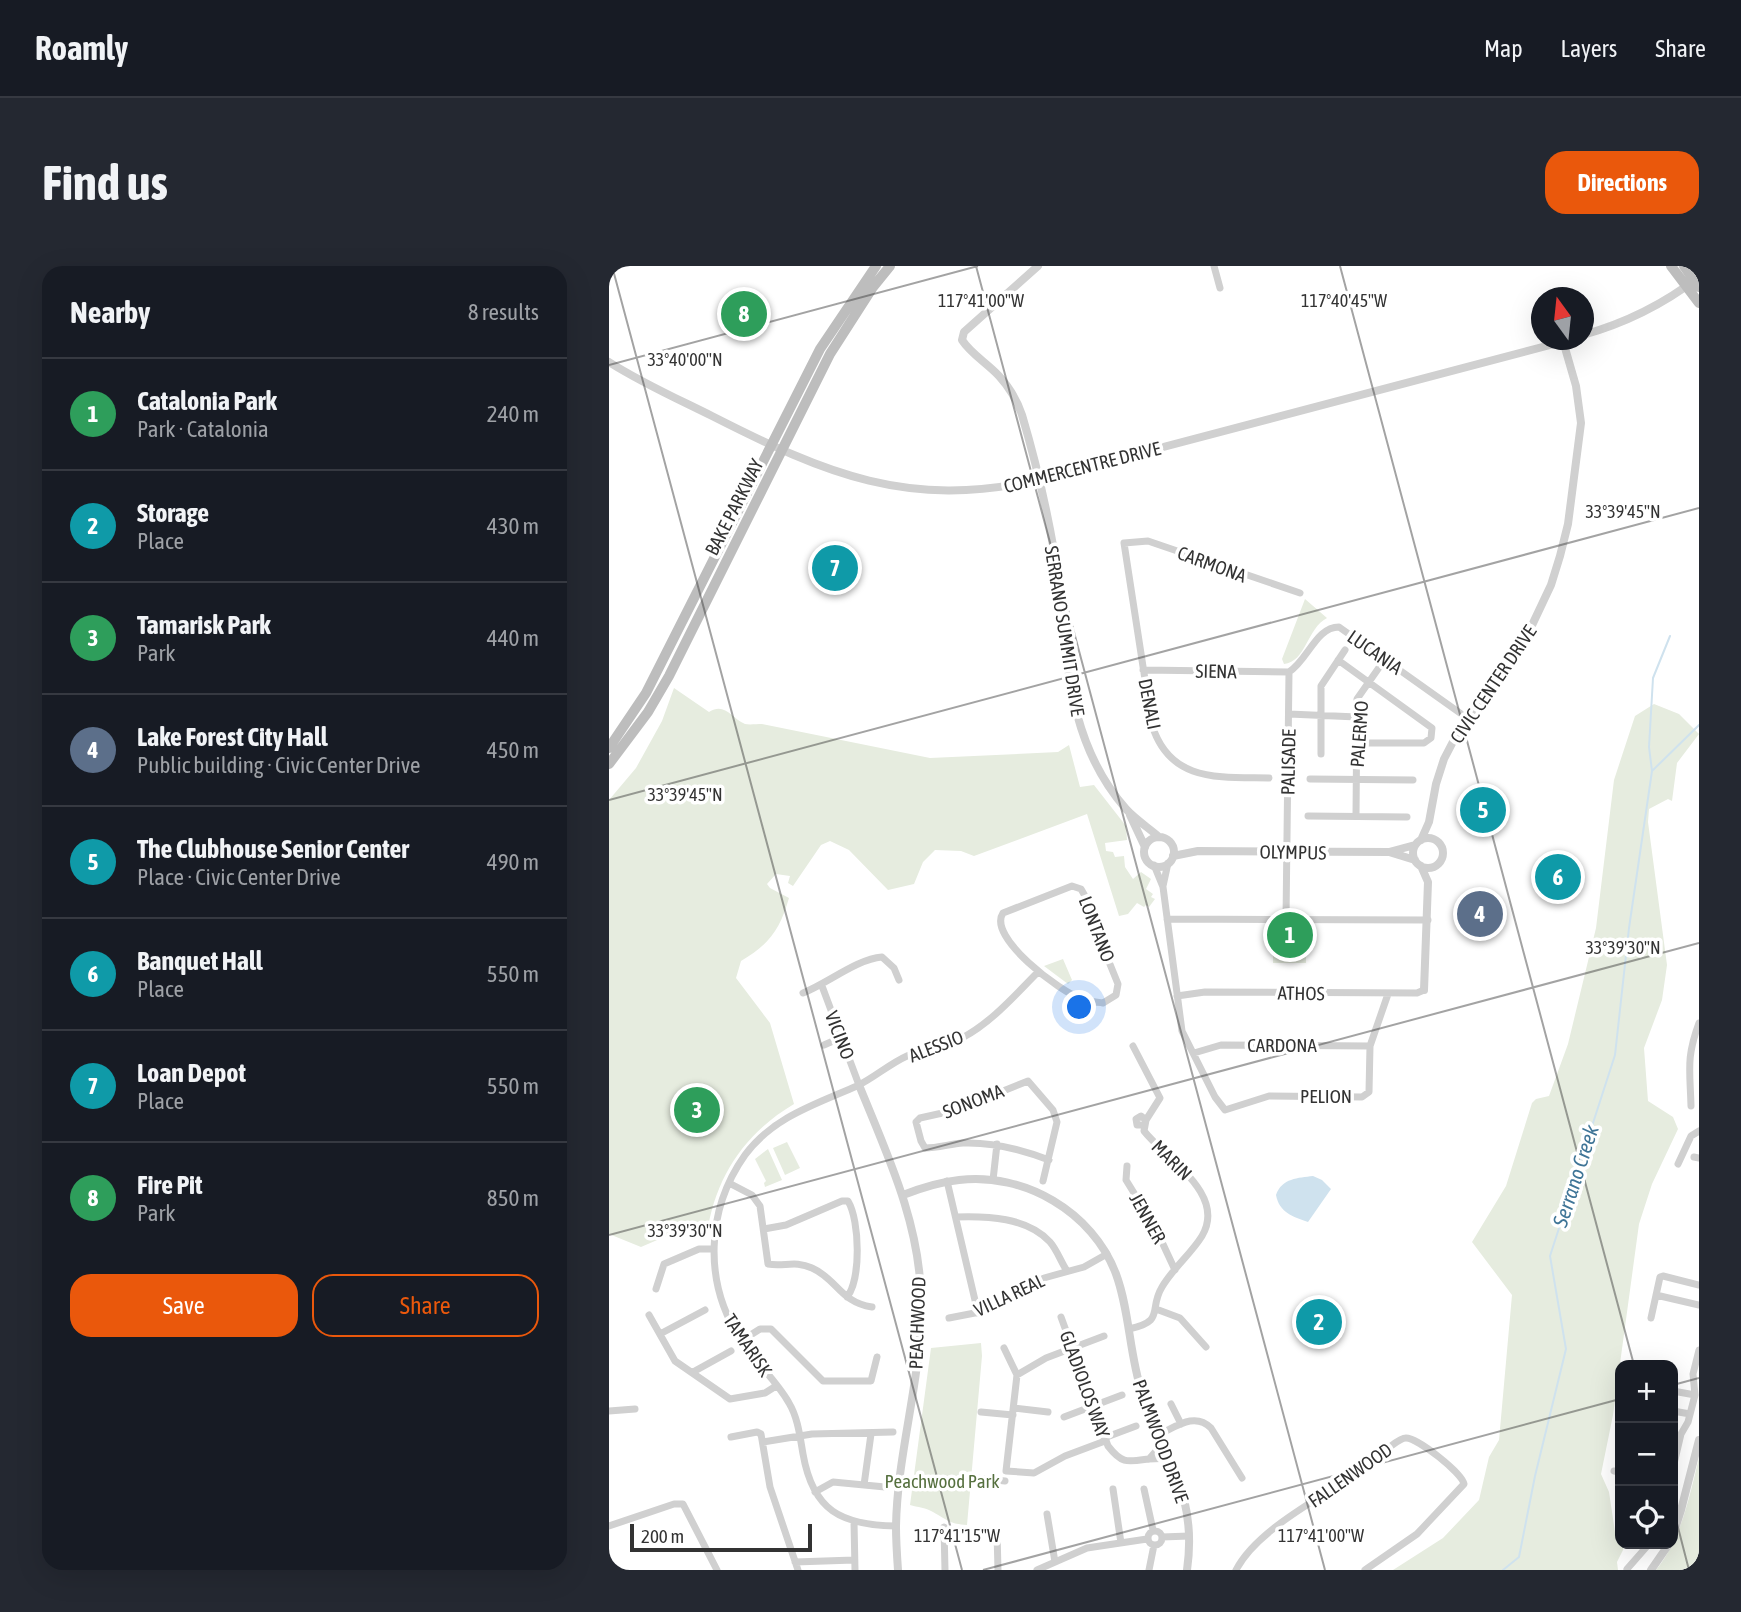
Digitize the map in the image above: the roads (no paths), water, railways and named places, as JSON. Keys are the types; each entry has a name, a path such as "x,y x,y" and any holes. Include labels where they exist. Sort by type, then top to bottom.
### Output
{"main road":[{"name":"BAKE PARKWAY","path":"609,748 646,693 820,349 876,266"},
{"name":"BAKE PARKWAY","path":"609,764 647,712 669,676 830,354 873,287 890,266"},
{"path":"1671,266 1695,283"},
{"path":"1684,266 1695,283 1699,303"}],"street":[{"name":"SERRANO SUMMIT DRIVE","path":"1038,266 964,332 962,340 1000,377 1013,394 1022,415 1053,550 1075,710 1084,742 1098,771 1128,812 1145,847 1145,856 1154,865 1163,887 1182,1031 1215,1097 1225,1110"},
{"path":"1214,266 1220,288"},
{"path":"1594,332 1626,321 1695,283"},
{"name":"COMMERCENTRE DRIVE","path":"609,362 771,446 843,475 914,489 986,489 1038,480 1531,349"},
{"name":"CIVIC CENTER DRIVE","path":"1428,882 1413,853 1429,822 1444,759 1467,719 1526,638 1551,584 1569,524 1581,423 1568,350"},
{"name":"CARMONA","path":"1124,543 1148,541 1300,593"},
{"name":"DENALI","path":"1124,543 1154,734 1163,749 1173,760 1190,771 1203,775 1217,778 1269,778"},
{"name":"LUCANIA","path":"1289,672 1300,665 1324,631 1339,627 1467,719"},
{"path":"1321,754 1321,686 1345,650"},
{"name":"PALERMO","path":"1356,816 1357,699 1385,659"},
{"path":"1338,660 1430,725 1432,734 1424,743 1356,743"},
{"name":"SIENA","path":"1143,670 1289,672"},
{"name":"PALISADE","path":"1286,919 1289,672"},
{"path":"1289,715 1357,717"},
{"path":"1310,779 1413,780"},
{"name":"SERRANO SUMMIT DRIVE","path":"1128,812 1159,837 1171,843 1171,859 1163,887"},
{"path":"1308,816 1407,817"},
{"name":"CIVIC CENTER DRIVE","path":"1424,989 1428,882 1443,853 1429,822"},
{"path":"1145,847 1151,839 1159,837"},
{"path":"1418,843 1426,838 1436,840"},
{"name":"OLYMPUS","path":"1171,843 1198,851 1389,852 1418,843"},
{"name":"OLYMPUS","path":"1171,859 1198,851"},
{"name":"OLYMPUS","path":"1389,852 1418,863"},
{"path":"1154,865 1160,866 1171,859"},
{"path":"1418,863 1436,866"},
{"name":"LONTANO","path":"1072,886 1081,889 1093,910 1118,984 1117,995 1103,1003 1081,999 1038,972 1010,943 999,925 999,918 1003,913 1072,886"},
{"path":"1167,919 1428,920"},
{"path":"803,993 822,986 871,958 882,957 894,968 899,980"},
{"name":"ALESSIO","path":"859,1085 906,1057 964,1037 985,1023 1038,972"},
{"name":"VICINO","path":"822,986 859,1085"},
{"name":"ATHOS","path":"1177,996 1205,992 1388,994 1417,993 1424,989"},
{"name":"PELION","path":"1225,1110 1269,1096 1362,1097 1369,1092 1370,1046 1388,994"},
{"path":"1691,1106 1688,1061 1699,1023"},
{"path":"824,1045 840,1038"},
{"name":"CARDONA","path":"1194,1053 1221,1045 1370,1046"},
{"name":"MARIN","path":"1133,1046 1160,1098 1145,1122 1146,1134 1199,1188 1205,1201 1207,1215 1204,1232 1175,1270"},
{"path":"1690,1079 1699,1079"},
{"name":"SONOMA","path":"997,1144 967,1143 925,1148 917,1131 918,1120 956,1110 1028,1081 1033,1084 1056,1117 1057,1128 1049,1160"},
{"name":"TAMARISK","path":"859,1085 804,1108 776,1124 746,1154 729,1183 718,1214 714,1250 716,1275 721,1299 741,1341 789,1403 800,1435 807,1475 815,1492 831,1510 854,1522 896,1526"},
{"name":"PEACHWOOD","path":"859,1085 903,1195 917,1253 920,1343 896,1526 898,1570"},
{"path":"1678,1164 1691,1136 1699,1131"},
{"path":"993,1180 997,1144 1014,1147 1049,1160 1043,1181"},
{"name":"JENNER","path":"1127,1166 1126,1180 1155,1227 1175,1270"},
{"name":"PALMWOOD DRIVE","path":"903,1195 947,1181 993,1180 1028,1188 1054,1201 1085,1227 1107,1254 1121,1289 1140,1385 1183,1491 1189,1536 1187,1570"},
{"path":"947,1181 978,1313"},
{"path":"729,1183 752,1195 762,1211 768,1264 788,1263 809,1267 823,1275 857,1304 872,1307"},
{"path":"764,1229 786,1225 847,1200 852,1209 857,1251 855,1283 847,1297"},
{"path":"955,1217 1000,1217 1040,1234 1052,1245 1066,1271"},
{"path":"656,1289 664,1264 699,1249 714,1250"},
{"name":"VILLA REAL","path":"949,1318 978,1313 1044,1278 1084,1267 1107,1254"},
{"path":"1129,1329 1148,1323 1156,1309 1161,1288 1175,1270"},
{"path":"1651,1318 1660,1278 1663,1276 1699,1284"},
{"path":"1656,1295 1699,1305"},
{"path":"1156,1309 1180,1318 1206,1347"},
{"path":"660,1334 705,1310"},
{"path":"649,1315 675,1360 730,1399 765,1393 776,1386"},
{"name":"GLADIOLOS WAY","path":"1061,1317 1104,1439 1111,1450 1126,1461 1134,1462 1161,1460 1170,1456"},
{"path":"741,1341 760,1329 771,1329 823,1381 871,1381 877,1357"},
{"path":"1017,1375 1046,1357 1104,1336"},
{"path":"1004,1348 1017,1375 1006,1471 1034,1473 1065,1455 1136,1426"},
{"path":"1678,1447 1695,1395 1693,1374 1699,1350"},
{"path":"693,1372 731,1351"},
{"path":"1678,1392 1695,1395"},
{"path":"1064,1417 1122,1395"},
{"path":"1171,1404 1181,1424"},
{"path":"609,1411 635,1409"},
{"path":"981,1412 1048,1412"},
{"path":"1678,1412 1690,1413"},
{"path":"1160,1434 1197,1420 1209,1426 1242,1478"},
{"path":"763,1442 800,1435 893,1432"},
{"path":"731,1437 760,1433 771,1487 796,1566 854,1560"},
{"path":"864,1485 871,1434"},
{"name":"FALLENWOOD","path":"1235,1570 1247,1553 1285,1521 1404,1438 1410,1439 1431,1451 1464,1481 1462,1487 1417,1534 1365,1570"},
{"path":"1678,1519 1699,1440"},
{"path":"1149,1459 1156,1451 1166,1447"},
{"path":"976,1478 1006,1481"},
{"path":"815,1492 833,1482 885,1487"},
{"path":"1113,1489 1121,1542"},
{"path":"1144,1489 1153,1531"},
{"path":"609,1526 674,1504 683,1504 717,1570"},
{"path":"1047,1514 1055,1562"},
{"path":"854,1522 855,1570"},
{"path":"944,1527 944,1570"},
{"path":"1153,1531 1158,1531 1162,1537"},
{"path":"1149,1570 1149,1533 1153,1531"},
{"path":"997,1532 998,1570"},
{"path":"1162,1537 1189,1536"},
{"path":"1037,1570 1087,1548 1121,1542 1160,1543 1162,1537"},
{"path":"1627,1569 1645,1549"},
{"path":"1651,1570 1665,1549"}],"water":[{"path":"1313,1176 1331,1189 1308,1222 1283,1210 1276,1195 1286,1182"}],"waterway":[{"name":"Serrano Creek","path":"1652,771 1649,747 1653,678 1670,636"},
{"name":"Serrano Creek","path":"1503,1570 1519,1557 1535,1476 1566,1349 1550,1256 1615,1055 1629,928 1652,771 1699,725"}],"place":[{"name":"Fire Pit","path":"744,314"},
{"name":"Loan Depot","path":"835,568"},
{"name":"The Clubhouse Senior Center","path":"1483,810"},
{"name":"Banquet Hall","path":"1558,877"},
{"name":"Lake Forest City Hall","path":"1480,914"},
{"name":"Catalonia Park","path":"1290,935"},
{"name":"Tamarisk Park","path":"697,1110"},
{"name":"Storage","path":"1319,1322"}],"park label":[{"name":"Peachwood Park","path":"942,1481"}]}
